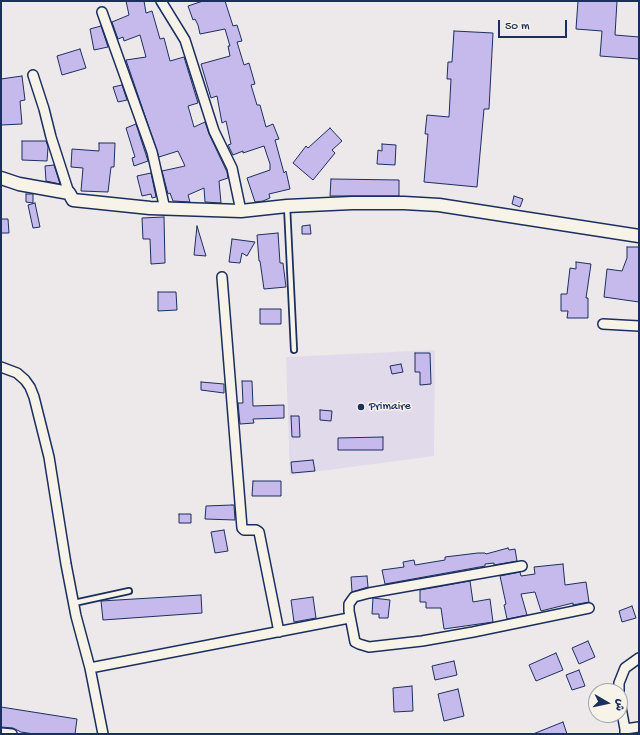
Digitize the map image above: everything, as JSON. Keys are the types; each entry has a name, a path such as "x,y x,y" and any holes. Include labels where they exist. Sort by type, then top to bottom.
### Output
{"street":[{"path":"161,1 185,40 214,131 232,168 241,211"},
{"path":"102,12 152,152 165,209"},
{"path":"33,75 69,193 73,200 165,209 241,211 287,206 359,203 439,204 639,236"},
{"path":"1,178 19,184 69,193"},
{"path":"222,277 242,528 244,530 256,530 259,532 279,632"},
{"path":"603,324 639,326"},
{"path":"1,367 21,376 30,387 34,397 49,457 74,603 90,668 103,734"},
{"path":"522,566 369,593 354,597 350,604 349,618 356,642 369,647 422,641 465,634 589,608"},
{"path":"90,668 349,618"},
{"path":"619,683 625,668 639,658"},
{"path":"625,732 639,727"},
{"path":"1,732 12,734"}],"lane":[{"path":"287,206 294,350"},
{"path":"74,603 130,592"}],"shaded area":[{"name":"Primaire","path":"435,350 434,456 290,475 286,357"}],"building":[{"path":"126,1 144,1 146,13 152,11 160,39 164,38 170,61 184,57 198,103 188,106 194,127 205,122 227,172 228,178 219,181 221,203 205,202 204,188 188,195 190,202 173,201 170,193 168,194 162,171 185,166 178,151 159,157 126,60 146,57 140,35 124,41 123,37 118,39 112,22 129,15"},
{"path":"203,1 225,1 233,26 237,25 242,41 237,42 244,65 249,63 255,84 251,85 257,105 260,105 266,127 273,124 279,139 275,140 284,173 286,171 290,189 269,194 270,198 263,201 255,202 247,178 270,170 270,164 264,146 233,155 228,145 231,144 226,121 222,123 217,96 211,98 201,64 230,56 228,46 230,46 225,29 200,34 198,25 195,19 193,20 188,6"},
{"path":"578,1 617,1 615,35 639,37 639,59 600,56 602,31 576,29"},
{"path":"101,26 108,47 94,50 90,29"},
{"path":"454,31 493,33 489,109 484,109 477,187 424,182 428,134 425,134 427,115 449,117 451,79 447,79 448,62 452,62"},
{"path":"80,49 86,68 62,75 57,56"},
{"path":"22,76 25,100 20,101 22,124 1,125 1,79"},
{"path":"122,85 127,100 118,102 113,87"},
{"path":"136,124 148,161 134,166 132,158 135,157 126,128"},
{"path":"330,128 342,141 332,150 335,153 313,180 293,163 306,146 308,148"},
{"path":"22,141 46,141 48,147 47,161 22,160"},
{"path":"99,143 115,143 114,167 111,167 108,192 81,191 83,168 71,167 72,149 99,151"},
{"path":"382,144 396,145 395,165 377,164 378,150 382,151"},
{"path":"54,165 60,184 46,181 45,166"},
{"path":"151,173 156,197 152,198 151,194 142,196 137,176"},
{"path":"331,179 399,180 399,196 330,196"},
{"path":"26,194 33,194 33,203 26,202"},
{"path":"514,196 523,199 520,207 512,204"},
{"path":"35,203 40,227 33,228 28,205"},
{"path":"164,217 165,263 151,264 150,239 143,239 142,218"},
{"path":"1,219 8,219 9,233 1,233"},
{"path":"310,225 311,234 302,234 302,226"},
{"path":"197,226 206,256 194,255"},
{"path":"278,233 280,263 283,263 286,287 264,289 259,261 257,235"},
{"path":"232,239 255,242 247,256 242,253 240,263 229,262"},
{"path":"627,247 639,247 639,302 604,297 607,269 622,271 627,258"},
{"path":"576,262 591,264 586,298 588,298 588,318 567,318 568,311 561,311 561,294 567,294 570,268 576,269"},
{"path":"158,292 176,292 177,310 158,311"},
{"path":"260,309 281,309 281,324 260,324"},
{"path":"415,353 430,353 431,384 420,385 420,372 415,372"},
{"path":"401,364 403,372 392,374 390,366"},
{"path":"242,381 252,381 253,406 284,405 284,418 253,419 254,423 240,424 238,403 243,403"},
{"path":"201,382 224,384 224,393 201,390"},
{"path":"320,410 332,411 331,421 320,420"},
{"path":"291,416 299,416 300,437 292,437"},
{"path":"383,437 383,450 338,450 338,438"},
{"path":"313,460 315,471 292,473 291,462"},
{"path":"253,481 281,481 281,496 252,496"},
{"path":"234,505 235,520 205,519 206,506"},
{"path":"179,514 191,514 191,523 179,523"},
{"path":"224,530 228,551 215,553 211,532"},
{"path":"508,548 509,550 515,549 517,561 494,565 494,563 485,564 485,566 385,584 382,570 404,567 403,562 414,560 415,565 445,560 445,557 478,553 486,554"},
{"path":"563,564 565,585 586,582 589,602 573,605 573,603 541,611 535,592 521,594 527,615 507,619 504,605 506,604 500,576 520,572 521,576 535,574 534,567"},
{"path":"367,576 368,587 352,592 351,577"},
{"path":"470,581 473,602 490,599 493,622 444,629 441,608 426,608 426,602 420,602 420,590"},
{"path":"201,595 202,613 103,620 101,601"},
{"path":"313,597 316,618 294,622 291,600"},
{"path":"373,598 390,600 388,618 379,618 379,614 372,614"},
{"path":"632,606 636,618 622,622 619,611"},
{"path":"588,641 595,657 579,664 572,648"},
{"path":"556,653 563,670 536,681 529,665"},
{"path":"454,661 457,675 435,680 432,666"},
{"path":"579,670 585,686 572,690 566,675"},
{"path":"412,686 413,711 394,712 393,688"},
{"path":"458,689 464,716 444,721 438,694"},
{"path":"1,707 77,719 75,734 34,734 21,732 13,728 1,727"},
{"path":"563,722 567,734 533,734"}],"place":[{"name":"Primaire","path":"361,407"}]}
